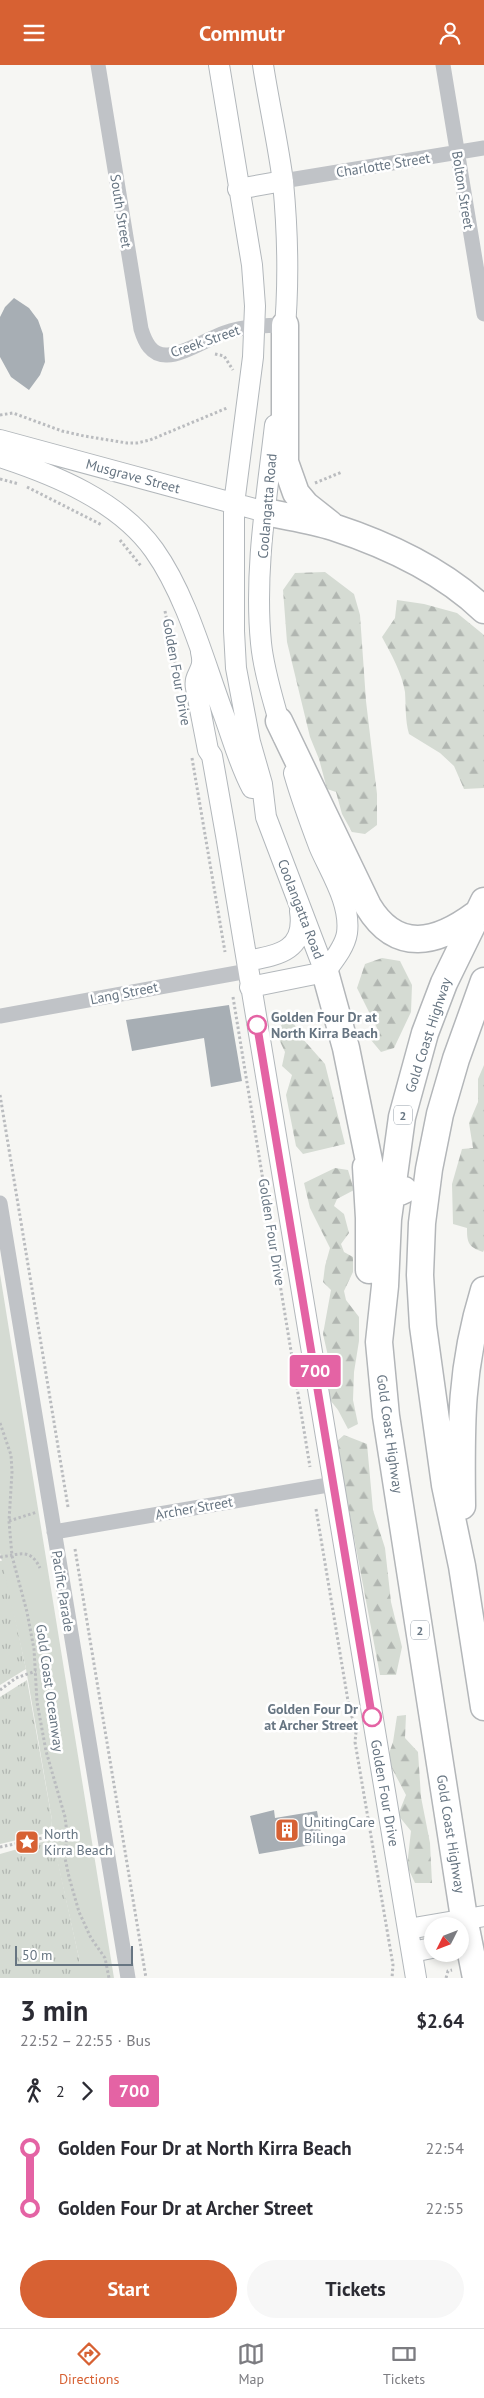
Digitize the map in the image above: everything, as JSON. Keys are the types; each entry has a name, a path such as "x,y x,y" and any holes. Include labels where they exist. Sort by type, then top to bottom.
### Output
{"highway":[{"path":"285,325 285,462 296,493 306,505 332,526"},
{"path":"266,512 332,526 416,561 454,585 484,610"},
{"path":"279,721 368,906 380,923 399,935 425,939 450,932 481,907"},
{"name":"Gold Coast Highway","path":"476,1978 472,1932 388,1425 379,1342 391,1194 402,1117 423,1042 444,983 481,907"},
{"path":"325,972 346,1048 373,1176 383,1190 391,1194 400,1192 412,1183 440,1114 464,1035 484,981"},
{"path":"440,1114 429,1169 422,1223 420,1275 424,1335 443,1476 462,1566 484,1707"},
{"path":"360,1116 369,1218 369,1285 379,1342"},
{"path":"462,1566 461,1404 468,1347 484,1289"}],"street":[{"name":"South Street","path":"98,65 141,329 146,342 155,352"},
{"name":"Coolangatta Road","path":"219,65 252,265 255,325 253,357 234,504 236,668 245,718 262,784 266,817 325,972"},
{"name":"Coolangatta Road","path":"262,65 283,181 287,255 285,325 260,575 261,643 279,721 306,812 346,911 346,938 325,972"},
{"name":"Bolton Street","path":"443,65 484,314"},
{"name":"Charlotte Street","path":"283,181 484,148"},
{"path":"238,189 283,181"},
{"name":"Creek Street","path":"155,352 171,355 223,333 255,325 285,325"},
{"name":"Musgrave Street","path":"0,440 266,512"},
{"name":"Golden Four Drive","path":"0,457 44,474 108,505 140,534 153,549 167,572 201,652 248,780 266,817"},
{"name":"Golden Four Drive","path":"201,652 203,666 195,685 208,750 212,756 245,979 334,1484 416,1978"},
{"path":"245,979 293,945 301,927 298,901"},
{"path":"245,979 325,972"},
{"name":"Lang Street","path":"0,1017 245,979"},
{"name":"Pacific Parade","path":"0,1203 128,1978"},
{"name":"Archer Street","path":"54,1532 334,1484"},
{"path":"408,1929 472,1932"},
{"path":"412,1952 424,1950"}],"path":[{"path":"212,354 224,356 231,364 233,371"},
{"path":"226,418 229,399"},
{"path":"0,415 13,413 62,431 137,443 150,440 227,408"},
{"path":"312,484 342,472"},
{"path":"0,479 24,485 105,527"},
{"path":"116,534 146,571"},
{"name":"Golden Four Drive","path":"165,610 179,682"},
{"path":"190,750 225,952"},
{"name":"Golden Four Drive","path":"245,979 310,1467"},
{"path":"0,1095 68,1507"},
{"name":"Gold Coast Oceanway","path":"0,1423 12,1463 9,1521 12,1555 28,1612 36,1671 37,1702 46,1751 68,1833 65,1858 79,1912 90,1938 105,1958 109,1978"},
{"name":"Golden Four Drive","path":"316,1509 350,1713 356,1727 355,1742 393,1965 392,1978"},
{"path":"9,1521 37,1512"},
{"name":"Pacific Parade","path":"75,1549 146,1978"},
{"path":"0,1557 22,1553 32,1555 40,1568"},
{"path":"0,1690 16,1678 36,1671"},
{"path":"0,1847 68,1833"},
{"path":"446,1978 448,1971 452,1970"}],"green space":[{"path":"325,572 354,594 360,615 366,701 377,794 377,825 365,834 352,832 342,814 336,792 327,789 319,759 310,737 287,642 283,590 295,573"},
{"path":"397,600 424,604 457,613 484,635 484,788 464,789 454,766 440,753 409,734 404,685 382,637 395,618"},
{"path":"382,958 400,961 412,985 411,1012 394,1048 381,1052 371,1040 378,1030 357,988 365,964"},
{"path":"293,1022 302,1038 325,1064 345,1144 303,1154 296,1146 286,1095 292,1075 282,1066 285,1052 276,1033 283,1023"},
{"path":"484,1065 483,1252 474,1248 469,1243 467,1228 453,1224 452,1184 462,1149 473,1148 469,1123 478,1102 478,1079"},
{"path":"335,1168 348,1170 354,1190 337,1199 334,1206 344,1214 349,1233 341,1244 344,1252 353,1257 353,1272 344,1291 346,1300 359,1317 359,1341 354,1372 353,1400 358,1424 348,1429 338,1410 327,1396 333,1378 323,1334 331,1290 323,1282 330,1248 310,1208 304,1183"},
{"path":"0,1274 114,1978 80,1978 80,1963 51,1832 52,1820 26,1669 0,1553"},
{"path":"344,1435 367,1444 373,1510 385,1548 391,1602 402,1647 396,1675 380,1675 336,1442"},
{"path":"0,1561 3,1561 26,1669 0,1685"},
{"path":"27,1680 52,1820 51,1832 0,1844 0,1697"},
{"path":"406,1715 405,1738 418,1752 421,1797 430,1843 432,1883 415,1883 407,1866 411,1831 398,1815 406,1795 387,1759 393,1742 397,1716"},
{"path":"53,1839 80,1963 80,1978 0,1978 0,1854"}],"building":[{"path":"14,298 29,308 38,320 43,334 45,362 40,375 29,390 11,377 0,357 0,317 5,307"},
{"path":"229,1005 242,1081 211,1087 204,1038 132,1051 126,1020"},
{"name":"UnitingCare Bilinga","path":"274,1810 275,1818 317,1811 323,1843 259,1854 250,1816"}],"bus line":[{"name":"700","path":"257,1025 372,1717"}],"place":[{"name":"Golden Four Dr at North Kirra Beach","path":"257,1025"},
{"name":"Golden Four Dr at Archer Street","path":"372,1717"},
{"name":"UnitingCare Bilinga","path":"287,1830"},
{"name":"North Kirra Beach","path":"27,1842"}]}
